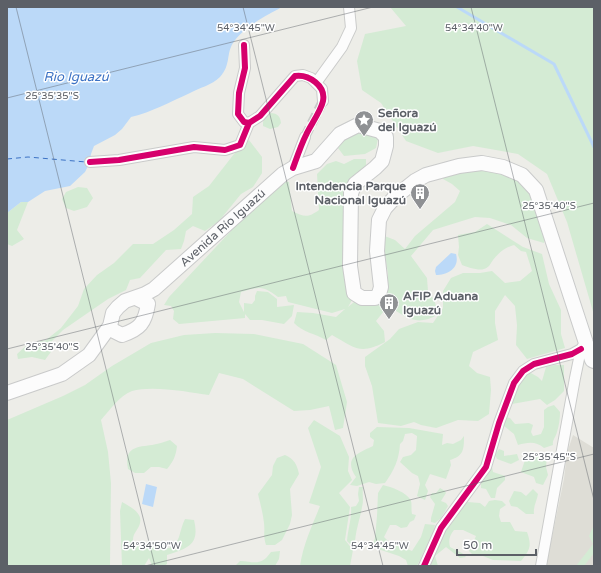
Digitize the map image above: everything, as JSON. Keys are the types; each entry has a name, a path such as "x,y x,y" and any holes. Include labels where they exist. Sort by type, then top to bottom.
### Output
{"main road":[{"name":"Avenida Río Iguazú","path":"142,301 283,174 293,168 316,161 340,134 358,125 380,131 386,137 386,146 382,161 355,184 351,193 350,266 354,293 362,298 375,298 379,294 381,287 377,251 379,220 385,208 395,197 415,181 426,175 459,166 482,163 503,167 522,175 536,190 583,346"},
{"path":"7,393 62,374 89,355 110,326 113,313 118,307 125,301 142,301 146,314 143,322 132,331 122,335 112,330 110,326"},
{"path":"583,346 594,361"}],"street":[{"path":"316,83 342,47 351,28 349,7"},
{"path":"244,45 245,68 239,93 238,114 244,122 249,123"},
{"path":"90,162 119,160 194,147 225,150 240,145 249,123 260,116 295,76 303,75 311,78 322,89 323,101"},
{"path":"293,168 305,137"},
{"path":"424,566 441,528 486,467 499,423 514,383 523,371 534,364 572,354 583,346"},
{"path":"541,566 583,346"}],"shaded area":[{"path":"573,435 594,448 594,566 546,566 564,479 567,453"}],"green space":[{"path":"390,7 594,7 594,315 567,222 547,174 518,154 473,146 438,153 406,141 381,103 362,90 357,61 365,34 406,26"},
{"path":"267,113 279,116 281,123 278,127 270,129 263,126"},
{"path":"366,125 379,134 376,148 365,154 344,156 338,148 349,133"},
{"path":"249,140 262,157 262,173 253,187 241,194 219,221 205,231 193,226 186,231 181,249 166,250 140,278 130,280 126,290 108,299 63,330 52,341 53,349 45,360 32,357 18,359 17,354 28,344 46,340 61,328 78,306 84,289 97,275 114,263 133,244 153,244 174,230 192,214 193,197 209,186 234,154"},
{"path":"354,159 366,159 366,165 358,174 352,300 348,307 354,302 387,300 388,274 382,235 395,240 405,249 415,236 455,202 460,191 443,179 443,171 459,166 520,176 549,221 544,243 527,238 511,225 490,218 475,217 433,230 411,256 427,278 428,291 434,300 439,314 424,320 418,320 407,317 388,306 376,321 384,331 385,342 369,348 363,349 352,346 332,335 326,340 301,329 294,323 297,312 336,317 345,309 332,313 288,302 286,296 278,297 268,290 260,288 241,292 239,302 244,312 244,303 252,304 255,300 257,291 268,292 277,299 277,307 294,305 292,316 284,324 262,320 250,320 245,314 245,318 179,324 173,319 174,311 171,306 164,305 169,297 268,190 281,180 289,182 292,211 306,216 312,214 319,210 317,174 327,164 336,161 344,164"},
{"path":"78,187 87,188 93,198 87,207 74,211 66,208 62,199 66,192"},
{"path":"21,202 28,202 17,230 24,239 12,246 7,244 7,213"},
{"path":"487,224 523,247 542,254 549,284 561,310 561,334 565,348 527,359 516,345 517,325 515,306 505,295 495,311 495,323 498,340 473,352 469,366 477,373 490,377 491,390 489,414 478,421 458,420 436,428 414,422 401,426 378,423 372,386 365,366 365,357 390,339 399,329 418,322 433,323 443,308 443,291 451,278 463,273 492,271 505,283 520,281 532,271 526,252 521,251 514,245 508,247 495,257 489,266 484,269 476,269 462,265 458,255 458,235 475,232"},
{"path":"215,333 254,334 303,344 336,365 347,402 343,428 335,430 329,406 310,410 294,411 243,379 219,373 209,395 160,389 140,389 127,393 101,420 108,452 111,483 110,566 7,566 7,420 85,385 112,366 151,343 184,335"},
{"path":"564,365 564,391 555,400 547,405 540,399 512,404 515,391 529,372 542,381 546,367"},
{"path":"554,405 560,412 560,420 553,445 544,448 538,444 532,443 518,445 514,434 504,426 502,422 505,417 510,418 515,424 529,423 533,425 531,432 533,436 541,434 544,427 544,410"},
{"path":"314,420 340,436 349,457 348,471 352,480 339,493 350,507 345,540 353,550 350,566 300,566 301,558 311,528 320,506 309,503 321,467 308,428"},
{"path":"377,427 409,428 443,434 442,445 447,443 453,444 461,440 464,436 464,445 461,454 450,460 451,465 446,479 430,474 425,485 428,491 425,500 417,496 420,484 418,476 412,473 400,462 403,457 411,455 416,450 417,436 412,433 405,434 403,441 400,444 396,465 385,483 376,484 369,482 357,486 350,485 356,477 352,470 352,461 354,457 362,451 373,446 374,440 370,437 370,433"},
{"path":"170,440 177,446 174,459 167,469 151,467 144,473 135,473 128,469 128,457 132,450"},
{"path":"499,449 504,451 504,456 517,454 519,460 511,464 497,459 495,455"},
{"path":"532,451 547,456 546,467 548,475 543,485 536,483 534,477 521,472 526,457"},
{"path":"285,455 295,462 299,474 290,489 292,515 290,524 282,540 275,545 266,545 264,519 258,494 272,475 273,466 277,458"},
{"path":"489,464 492,467 493,472 505,476 505,480 497,488 495,498 491,498 486,489 481,488 481,481 487,475"},
{"path":"383,485 398,490 406,495 411,501 412,514 416,515 414,520 410,522 407,527 401,528 396,525 390,525 384,537 388,541 412,551 421,537 425,524 435,525 433,533 417,566 408,566 406,560 399,556 372,547 375,538 378,493"},
{"path":"359,487 363,487 363,504 355,545 351,545 347,541 351,507 356,506 359,501"},
{"path":"440,488 446,493 441,501 446,503 448,506 441,518 435,523 431,522 435,504 430,497 432,493 436,493"},
{"path":"533,489 538,494 534,514 526,514 517,507 511,506 509,501 514,491 521,492 526,496"},
{"path":"489,501 502,501 506,505 500,509 499,516 501,522 510,522 515,531 527,532 530,544 521,561 493,560 483,556 473,555 469,551 476,536 463,530 454,530 451,534 449,542 450,547 462,553 466,557 460,558 446,547 435,556 438,566 429,566 440,534 448,528 450,522 467,502 480,503 485,507"},
{"path":"122,502 134,509 139,515 140,523 134,535 133,543 141,548 150,546 170,548 179,537 185,519 194,520 194,540 191,544 181,550 167,555 167,564 164,566 152,566 149,558 144,566 122,566 120,511"},
{"path":"594,525 594,553 584,566 576,566 593,544 589,536"},
{"path":"280,551 279,559 275,566 235,566 240,561 261,561 271,552"}],"water":[{"name":"Rio Iguazú","path":"7,7 282,7 255,22 237,37 231,47 226,68 217,80 161,106 131,117 122,129 115,135 94,146 90,162 85,172 70,186 45,191 28,202 21,202 7,213"},
{"path":"451,253 456,254 457,259 455,267 445,274 436,275 436,267"},
{"path":"146,484 157,487 153,507 142,504"}],"waterway":[{"path":"457,7 554,64 594,147"}],"ferry route":[{"path":"7,159 28,157 86,162"}],"tunnel":[{"path":"305,137 323,101"}],"cycle path":[{"path":"244,45 245,68 239,93 238,114 244,122 249,123 260,116 295,76 311,79 322,90 322,105 304,139 293,168"},
{"path":"90,162 119,160 194,147 225,150 240,145 249,123"},
{"path":"424,566 441,528 486,467 499,423 514,383 523,371 534,364 572,354 581,349"}],"place":[{"name":"Señora del Iguazú","path":"364,137"},
{"name":"Intendencia Parque Nacional Iguazú","path":"420,210"},
{"name":"AFIP Aduana Iguazú","path":"389,320"}]}
